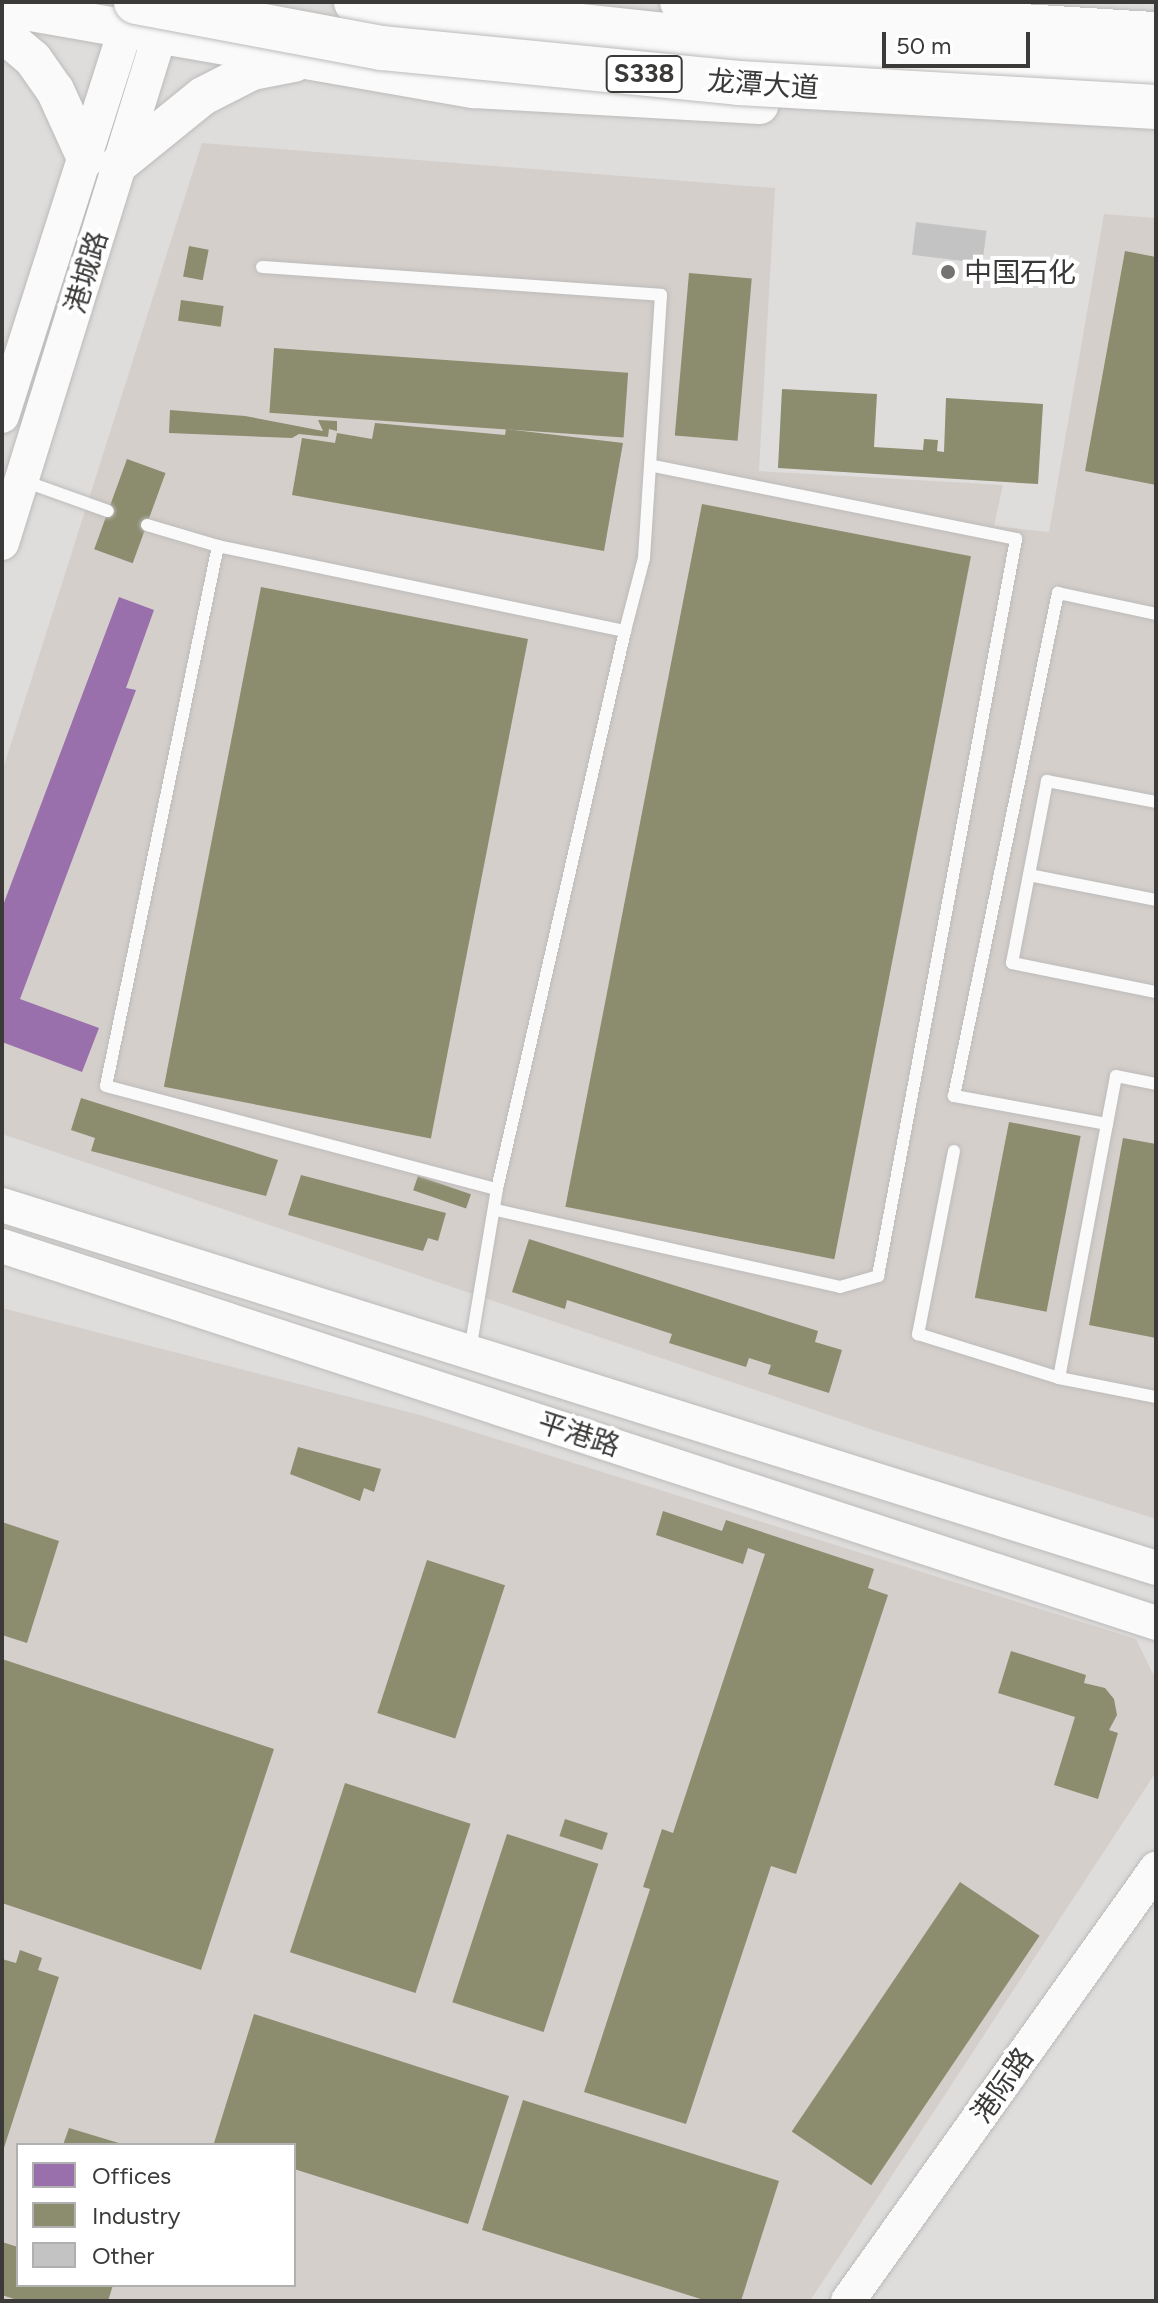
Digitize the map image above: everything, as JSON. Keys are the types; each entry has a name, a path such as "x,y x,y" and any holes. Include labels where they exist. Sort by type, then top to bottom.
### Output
{"highway":[{"name":"龙潭大道","path":"356,2 746,44 1156,63"},
{"name":"龙潭大道","path":"146,13 413,51 739,83 1156,107"}],"main road":[{"path":"679,2 1156,31"},
{"path":"2,7 146,13 311,59 474,89 1156,128"},
{"path":"2,33 33,59 103,161 203,96 252,71 311,59"}],"street":[{"path":"2,416 103,161 146,13"},
{"name":"港城路","path":"2,543 103,161"},
{"name":"平港路","path":"2,1205 1156,1568"},
{"name":"平港路","path":"2,1246 1156,1623"},
{"name":"港际路","path":"848,2301 1156,1869"}],"lane":[{"path":"262,267 661,295 644,558 497,1189 496,1210 469,1352"},
{"path":"496,1210 840,1287 878,1276 1016,539 650,465"},
{"path":"21,480 108,511"},
{"path":"147,525 218,546 625,631"},
{"path":"218,546 106,1086 497,1189"},
{"path":"1107,1124 954,1096 1058,593 1156,614"},
{"path":"1156,802 1047,781 1012,963 1156,992"},
{"path":"1029,875 1156,900"},
{"path":"1059,1378 1116,1076 1156,1084"},
{"path":"954,1151 918,1334 1059,1378 1156,1397"}],"shaded area":[{"path":"202,143 775,188 759,471 1003,485 994,526 1049,532 1104,214 1156,218 1156,1519 873,1430 2,1134 2,772"},
{"path":"2,1308 420,1415 1136,1639 1156,1680 1156,1772 810,2301 2,2301"}],"building: Offices":[{"path":"119,597 154,610 126,688 136,690 20,999 99,1028 82,1072 2,1042 2,908"}],"building: Industry":[{"path":"189,246 209,250 203,280 183,276"},
{"path":"1125,251 1156,257 1156,485 1085,471"},
{"path":"689,273 752,278 738,441 675,435"},
{"path":"181,300 224,306 221,327 178,321"},
{"path":"274,348 628,373 624,438 269,413"},
{"path":"782,389 877,394 874,447 923,450 924,439 938,440 937,451 944,452 946,398 1043,404 1038,484 778,468"},
{"path":"170,410 245,416 323,431 318,420 337,421 337,431 329,429 328,437 299,434 292,438 169,433"},
{"path":"375,423 505,435 506,429 623,443 604,551 292,495 302,438 335,443 337,433 372,439"},
{"path":"127,459 166,473 133,563 94,549"},
{"path":"702,504 971,556 834,1259 565,1207"},
{"path":"261,587 528,639 431,1139 164,1087"},
{"path":"81,1098 278,1160 266,1196 91,1151 95,1138 71,1130"},
{"path":"1009,1122 1081,1136 1047,1312 975,1298"},
{"path":"1123,1138 1156,1144 1156,1338 1089,1325"},
{"path":"301,1175 446,1213 438,1241 428,1238 423,1251 288,1215"},
{"path":"418,1176 471,1194 466,1208 413,1190"},
{"path":"529,1239 818,1331 815,1342 842,1350 829,1393 768,1374 771,1365 749,1358 746,1367 669,1343 672,1334 567,1300 565,1309 512,1292"},
{"path":"298,1447 381,1469 374,1492 364,1488 360,1501 290,1474"},
{"path":"663,1511 722,1531 726,1520 874,1569 868,1588 888,1595 796,1874 771,1866 686,2124 584,2092 650,1889 643,1887 662,1829 673,1833 765,1554 748,1548 743,1564 656,1535"},
{"path":"2,1522 59,1541 27,1643 2,1635"},
{"path":"427,1560 505,1585 455,1738 377,1713"},
{"path":"1011,1651 1086,1675 1084,1683 1105,1688 1114,1699 1117,1715 1109,1730 1118,1733 1098,1799 1054,1785 1075,1717 998,1693"},
{"path":"2,1659 274,1749 201,1970 2,1903"},
{"path":"345,1783 471,1824 416,1993 290,1952"},
{"path":"565,1819 608,1833 602,1850 559,1836"},
{"path":"507,1834 598,1864 544,2032 452,2002"},
{"path":"960,1882 1040,1936 871,2185 792,2132"},
{"path":"20,1950 42,1958 38,1970 59,1977 3,2151 2,1959 16,1963"},
{"path":"254,2014 509,2096 468,2224 296,2170 296,2143 214,2143"},
{"path":"523,2100 779,2181 741,2301 707,2301 482,2230"},
{"path":"69,2128 119,2143 64,2143"},
{"path":"2,2242 16,2246 16,2287 112,2287 108,2301 20,2301 2,2295"}],"building: Other":[{"path":"916,222 986,231 982,263 912,255"}],"place":[{"name":"中国石化","path":"948,272"}]}
